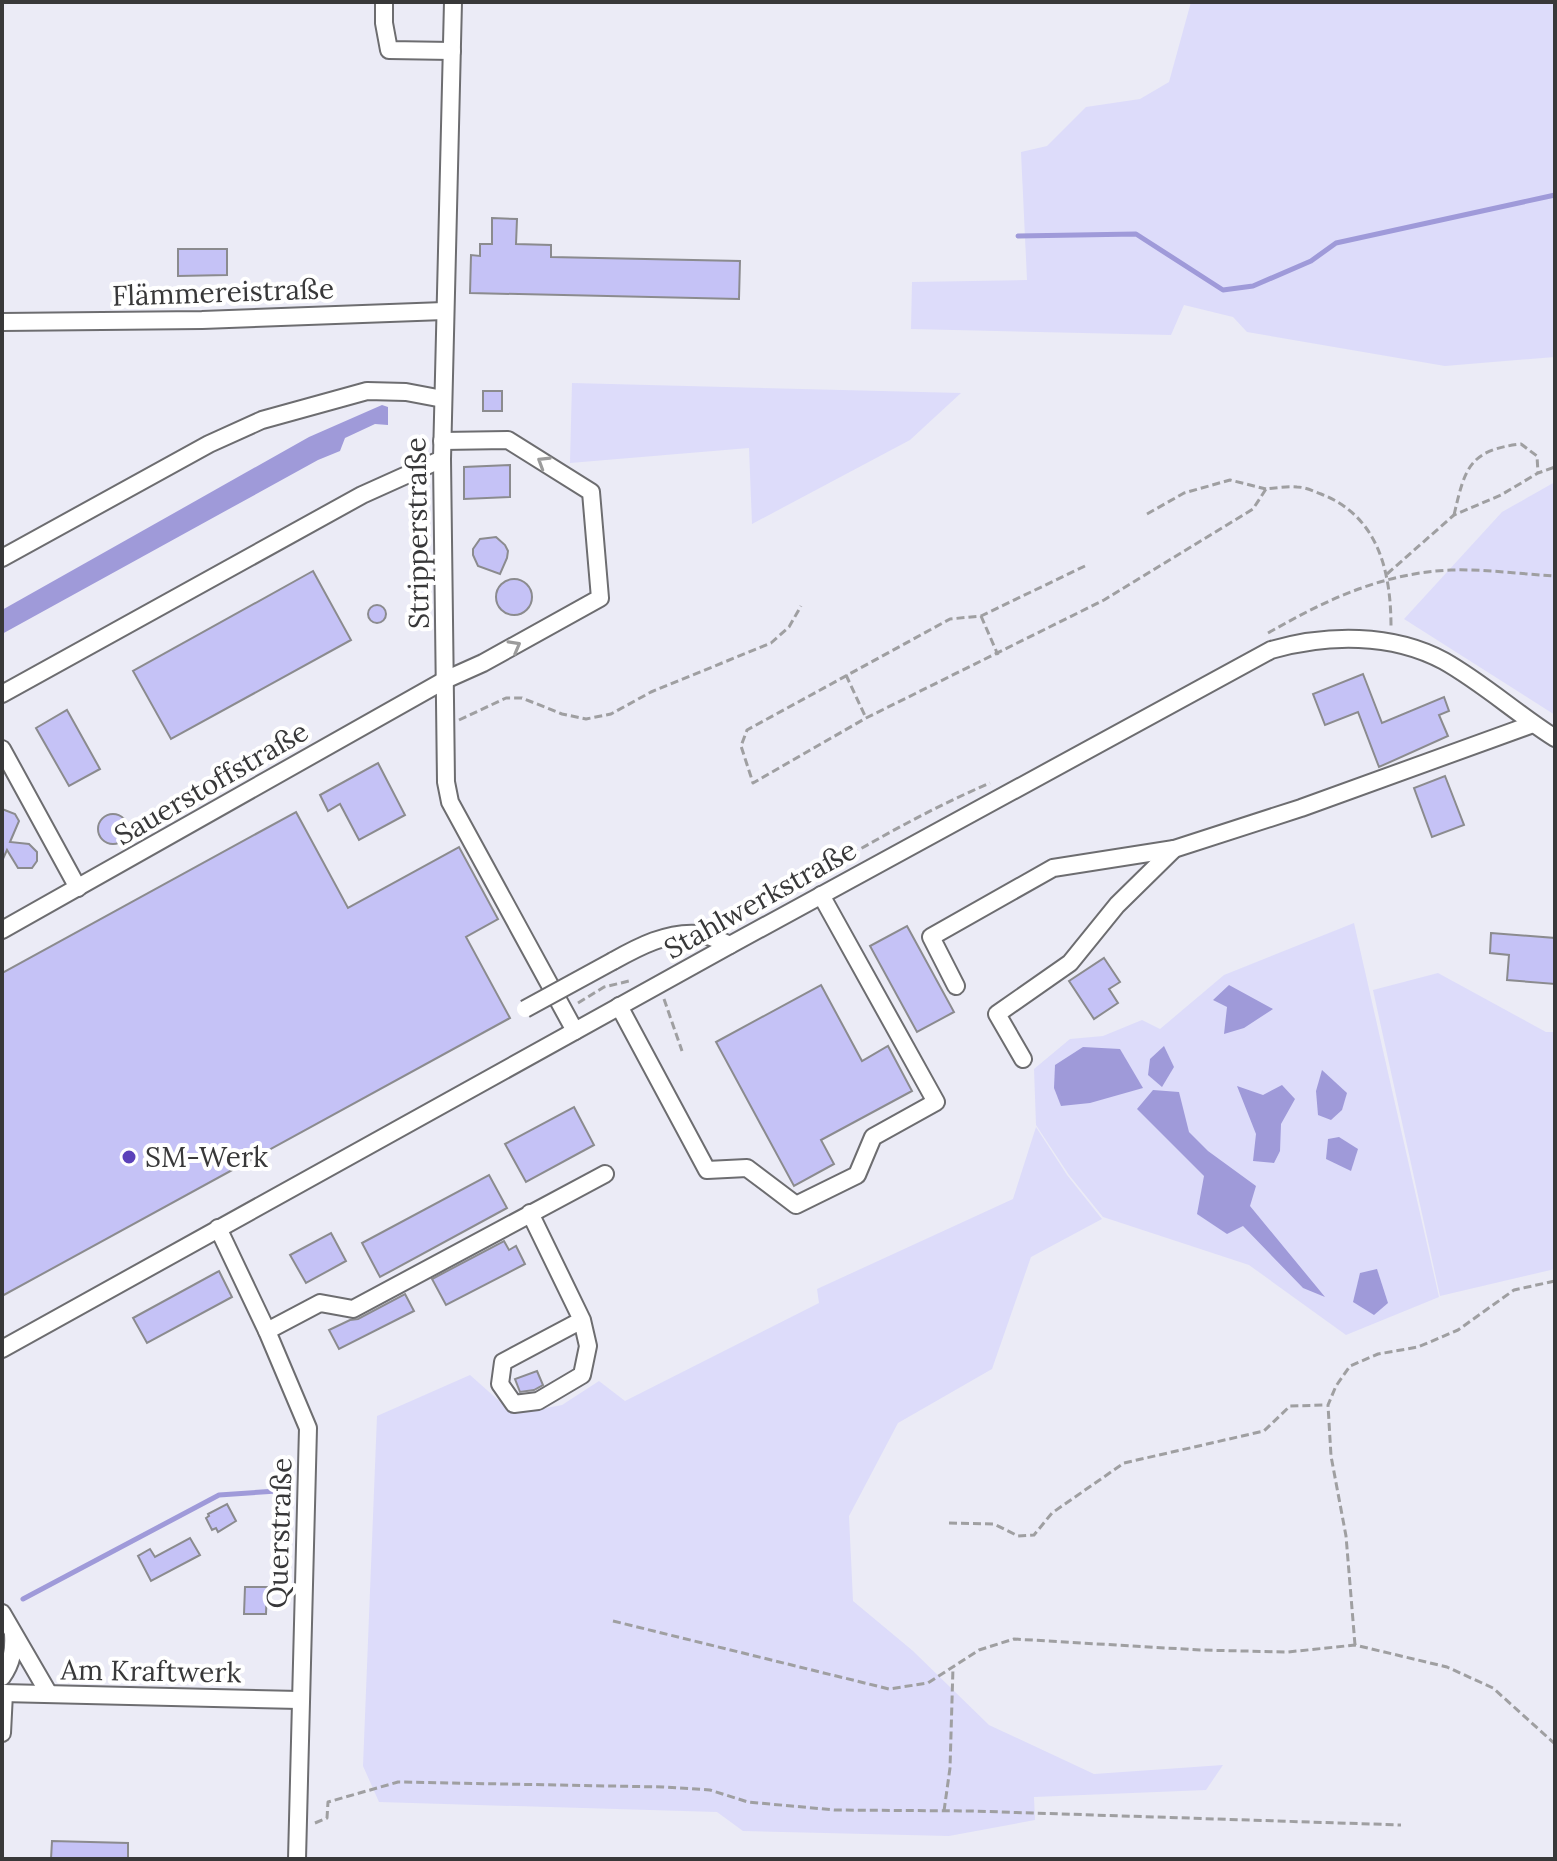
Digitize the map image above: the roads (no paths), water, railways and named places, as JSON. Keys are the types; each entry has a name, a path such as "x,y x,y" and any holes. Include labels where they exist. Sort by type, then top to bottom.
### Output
{"street":[{"path":"384,2 389,50 452,51"},
{"name":"Stripperstraße","path":"453,2 442,441 446,782 450,802 575,1031"},
{"name":"Flämmereistraße","path":"2,322 202,320 444,311"},
{"path":"2,558 209,444 262,420 367,391 406,392 443,399"},
{"name":"Sauerstoffstraße","path":"2,930 445,680 483,663 600,598 591,492 508,440 442,441"},
{"path":"2,694 362,495 442,459"},
{"name":"Stahlwerkstraße","path":"2,1349 619,1006 1271,650 1304,640 1355,639 1391,642 1422,651 1445,662 1555,738"},
{"path":"956,986 931,937 1053,868 1174,849 1301,808 1533,724"},
{"path":"2,749 78,888"},
{"path":"1023,1059 997,1014 1070,963 1117,905 1174,849"},
{"path":"619,1006 707,1170 747,1168 796,1205 857,1175 873,1137 936,1102 821,895"},
{"path":"525,1009 637,948 670,936 700,934 730,945"},
{"path":"267,1331 320,1303 353,1309 605,1174"},
{"path":"530,1213 582,1320 588,1346 582,1375 538,1401 514,1404 500,1384 503,1362 582,1320"},
{"name":"Querstraße","path":"218,1228 267,1331 308,1428 297,1859"},
{"path":"2,1613 49,1694"},
{"path":"2,1733 3,1688 14,1651 13,1632"},
{"name":"Am Kraftwerk","path":"3,1688 49,1694 299,1700"}],"waterway":[{"path":"1018,236 1136,234 1223,290 1253,286 1311,261 1336,243 1555,195"},
{"path":"23,1599 219,1495 277,1491"}],"place":[{"name":"SM-Werk","path":"129,1157"}]}
